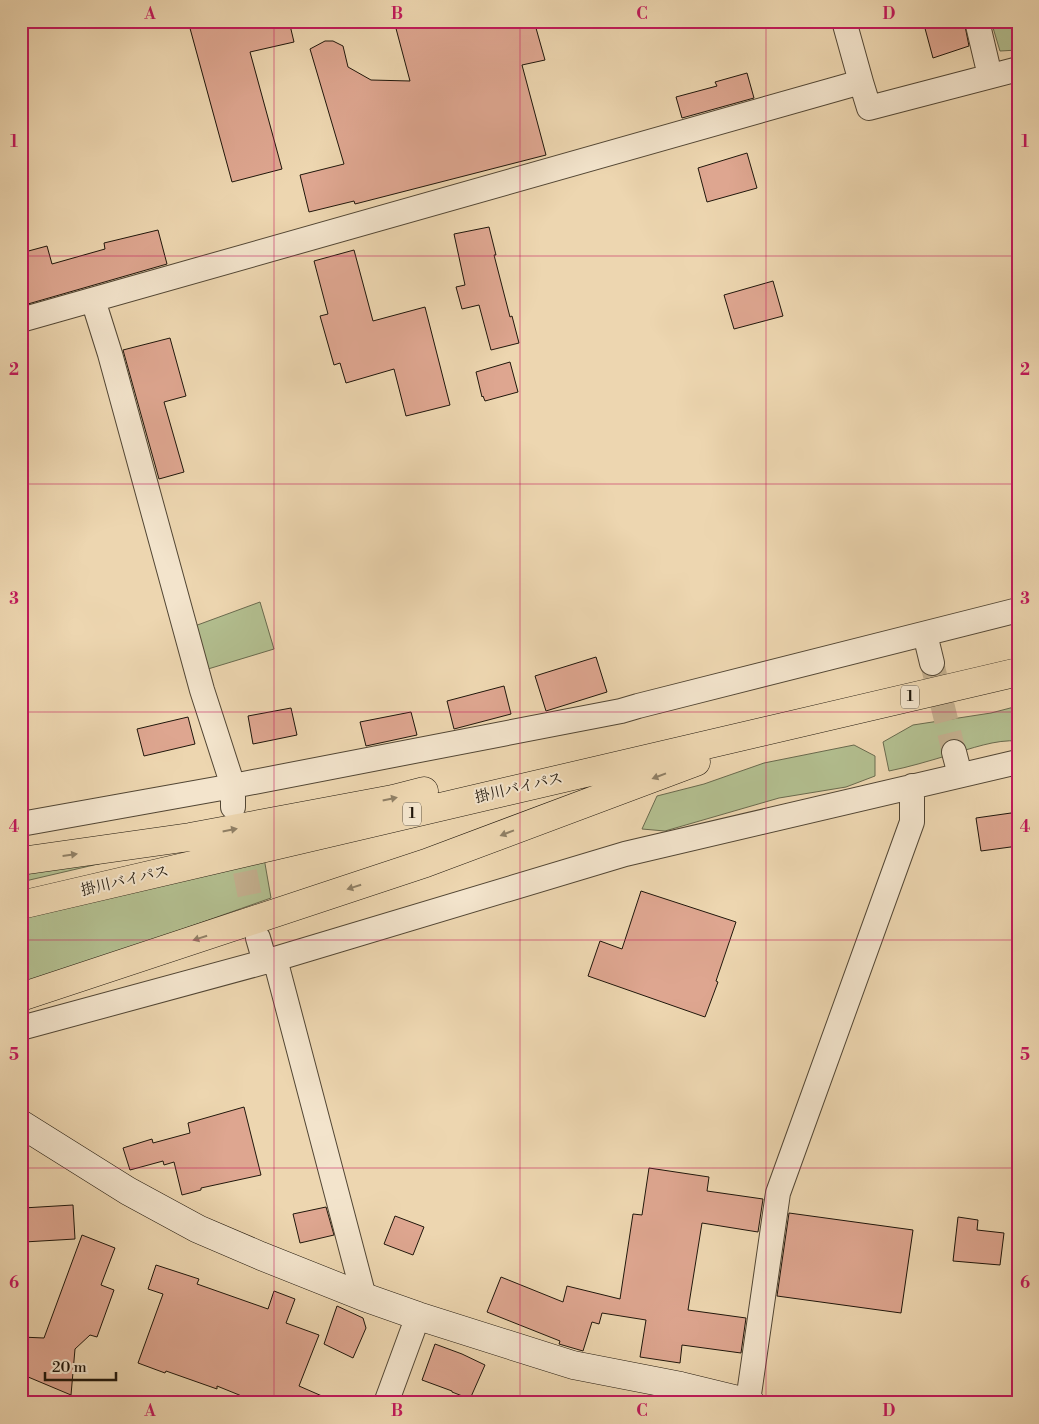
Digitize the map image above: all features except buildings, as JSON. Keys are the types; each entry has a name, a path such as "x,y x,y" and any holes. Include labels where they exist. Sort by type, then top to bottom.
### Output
{"highway":[{"name":"掛川バイパス","path":"21,906 1018,672"},
{"path":"21,862 190,837 393,799 659,736 803,722"},
{"path":"21,997 426,863 803,722"}],"street":[{"path":"844,21 869,108 1018,69"},
{"path":"977,21 990,76"},
{"path":"21,320 861,82"},
{"path":"93,300 110,354 233,797"},
{"path":"21,824 233,797 621,711 1018,610"},
{"path":"925,634 932,663"},
{"path":"954,752 960,775"},
{"path":"21,1028 270,961 625,854 1018,762"},
{"path":"21,1124 128,1191 198,1229 364,1297 573,1365 681,1386 749,1402 778,1193 912,822 912,786"},
{"path":"258,938 270,961 364,1297"},
{"path":"386,1403 418,1316"}],"green space":[{"path":"991,21 1018,21 1018,50 1000,51"},
{"path":"260,602 274,649 208,669 192,627"},
{"path":"1018,706 1018,741 983,745 889,771 883,742 913,725 991,713"},
{"path":"854,745 875,756 875,776 846,787 779,798 665,831 642,829 657,796 704,784 764,763"},
{"path":"264,858 271,898 21,986 21,917"},
{"path":"111,861 21,882 21,870"}],"tunnel":[{"path":"932,663 954,752"},
{"path":"238,836 258,938"}]}
